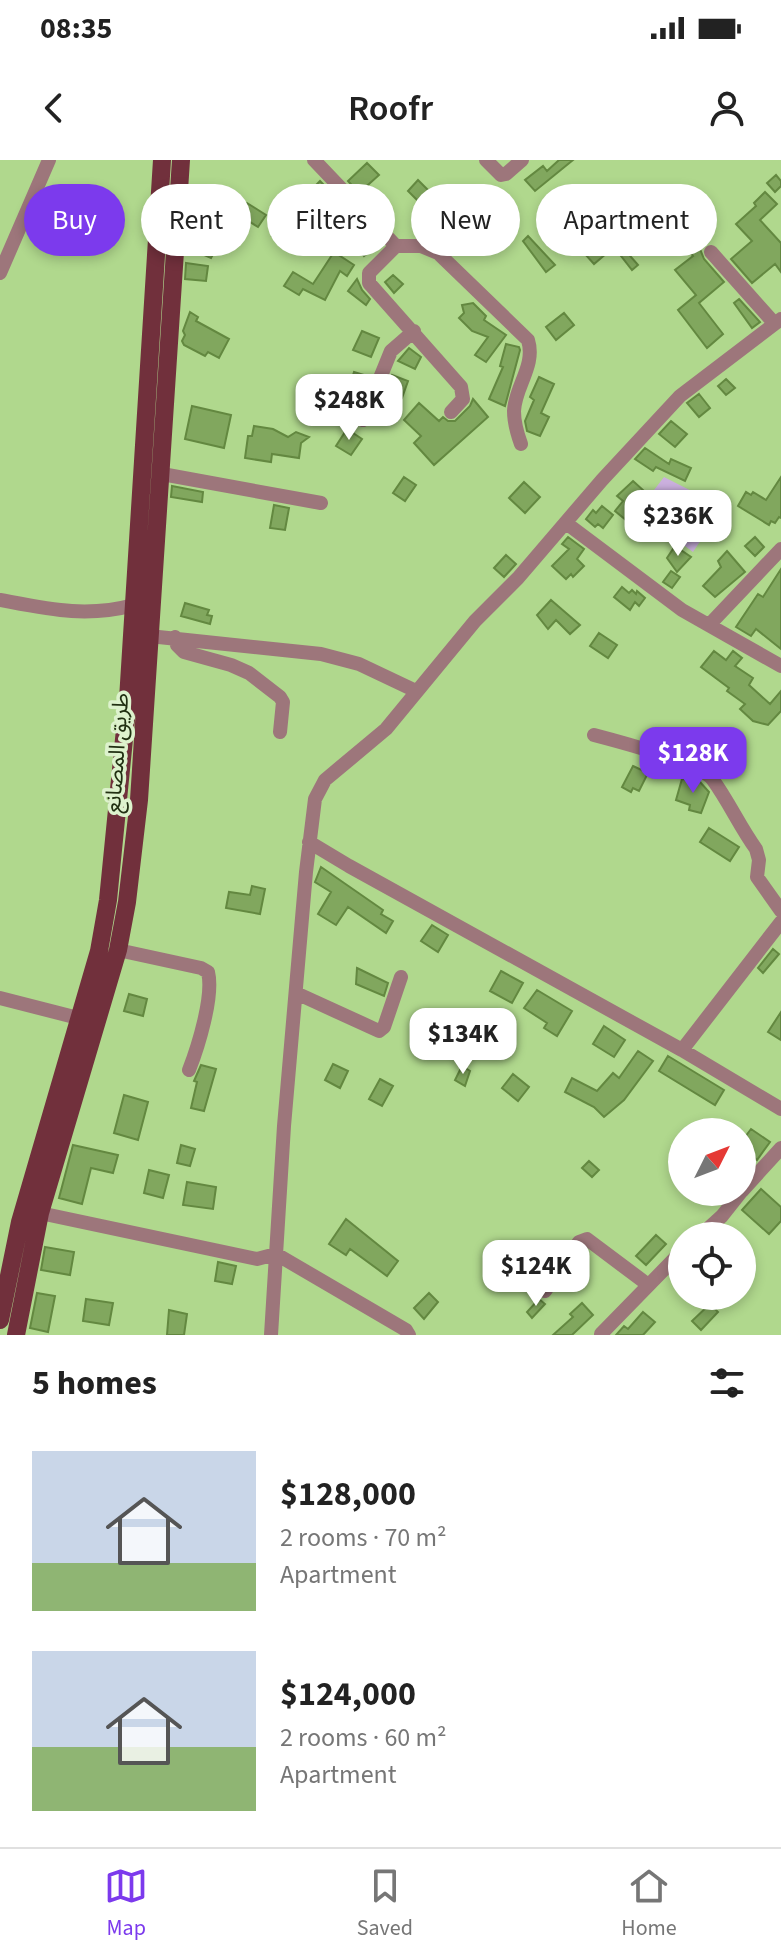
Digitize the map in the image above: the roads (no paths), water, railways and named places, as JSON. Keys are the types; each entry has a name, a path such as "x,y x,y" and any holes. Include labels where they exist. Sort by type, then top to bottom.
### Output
{"main road":[{"name":"طريق المصانع","path":"7,1320 40,1213 89,1021 108,900 120,799 162,160"},
{"name":"طريق المصانع","path":"7,1320 36,1164 118,950 127,902 139,800 181,160"}],"street":[{"path":"0,273 49,160"},
{"path":"314,160 396,246 421,246 438,253 528,340 531,358 514,410 521,444"},
{"path":"486,160 501,175 522,160"},
{"path":"396,246 367,277 464,393 463,399 451,412"},
{"path":"271,1335 296,993 315,799 325,780 376,739 475,621 518,578 602,480 680,396 778,321 715,256"},
{"path":"363,420 391,351 414,331"},
{"path":"162,474 321,503"},
{"path":"566,523 682,610 781,666"},
{"path":"710,624 781,549"},
{"path":"0,600 91,613 134,605"},
{"path":"149,636 321,654 359,664 416,691"},
{"path":"175,637 177,645 184,652 249,673 280,697 283,702 280,732"},
{"path":"594,735 640,746 700,769 713,779 756,849 759,860 757,877 781,911"},
{"path":"309,842 682,1050 781,1109"},
{"path":"682,1050 781,922"},
{"path":"118,950 208,972 206,1008 189,1070"},
{"path":"296,993 379,1031 384,1027 401,977"},
{"path":"0,998 89,1021"},
{"path":"756,1176 781,1148"},
{"path":"715,1222 730,1206"},
{"path":"40,1213 257,1259 276,1254 406,1330 409,1335"},
{"path":"545,1291 579,1242 587,1239 647,1284"},
{"path":"601,1334 668,1264"}]}
